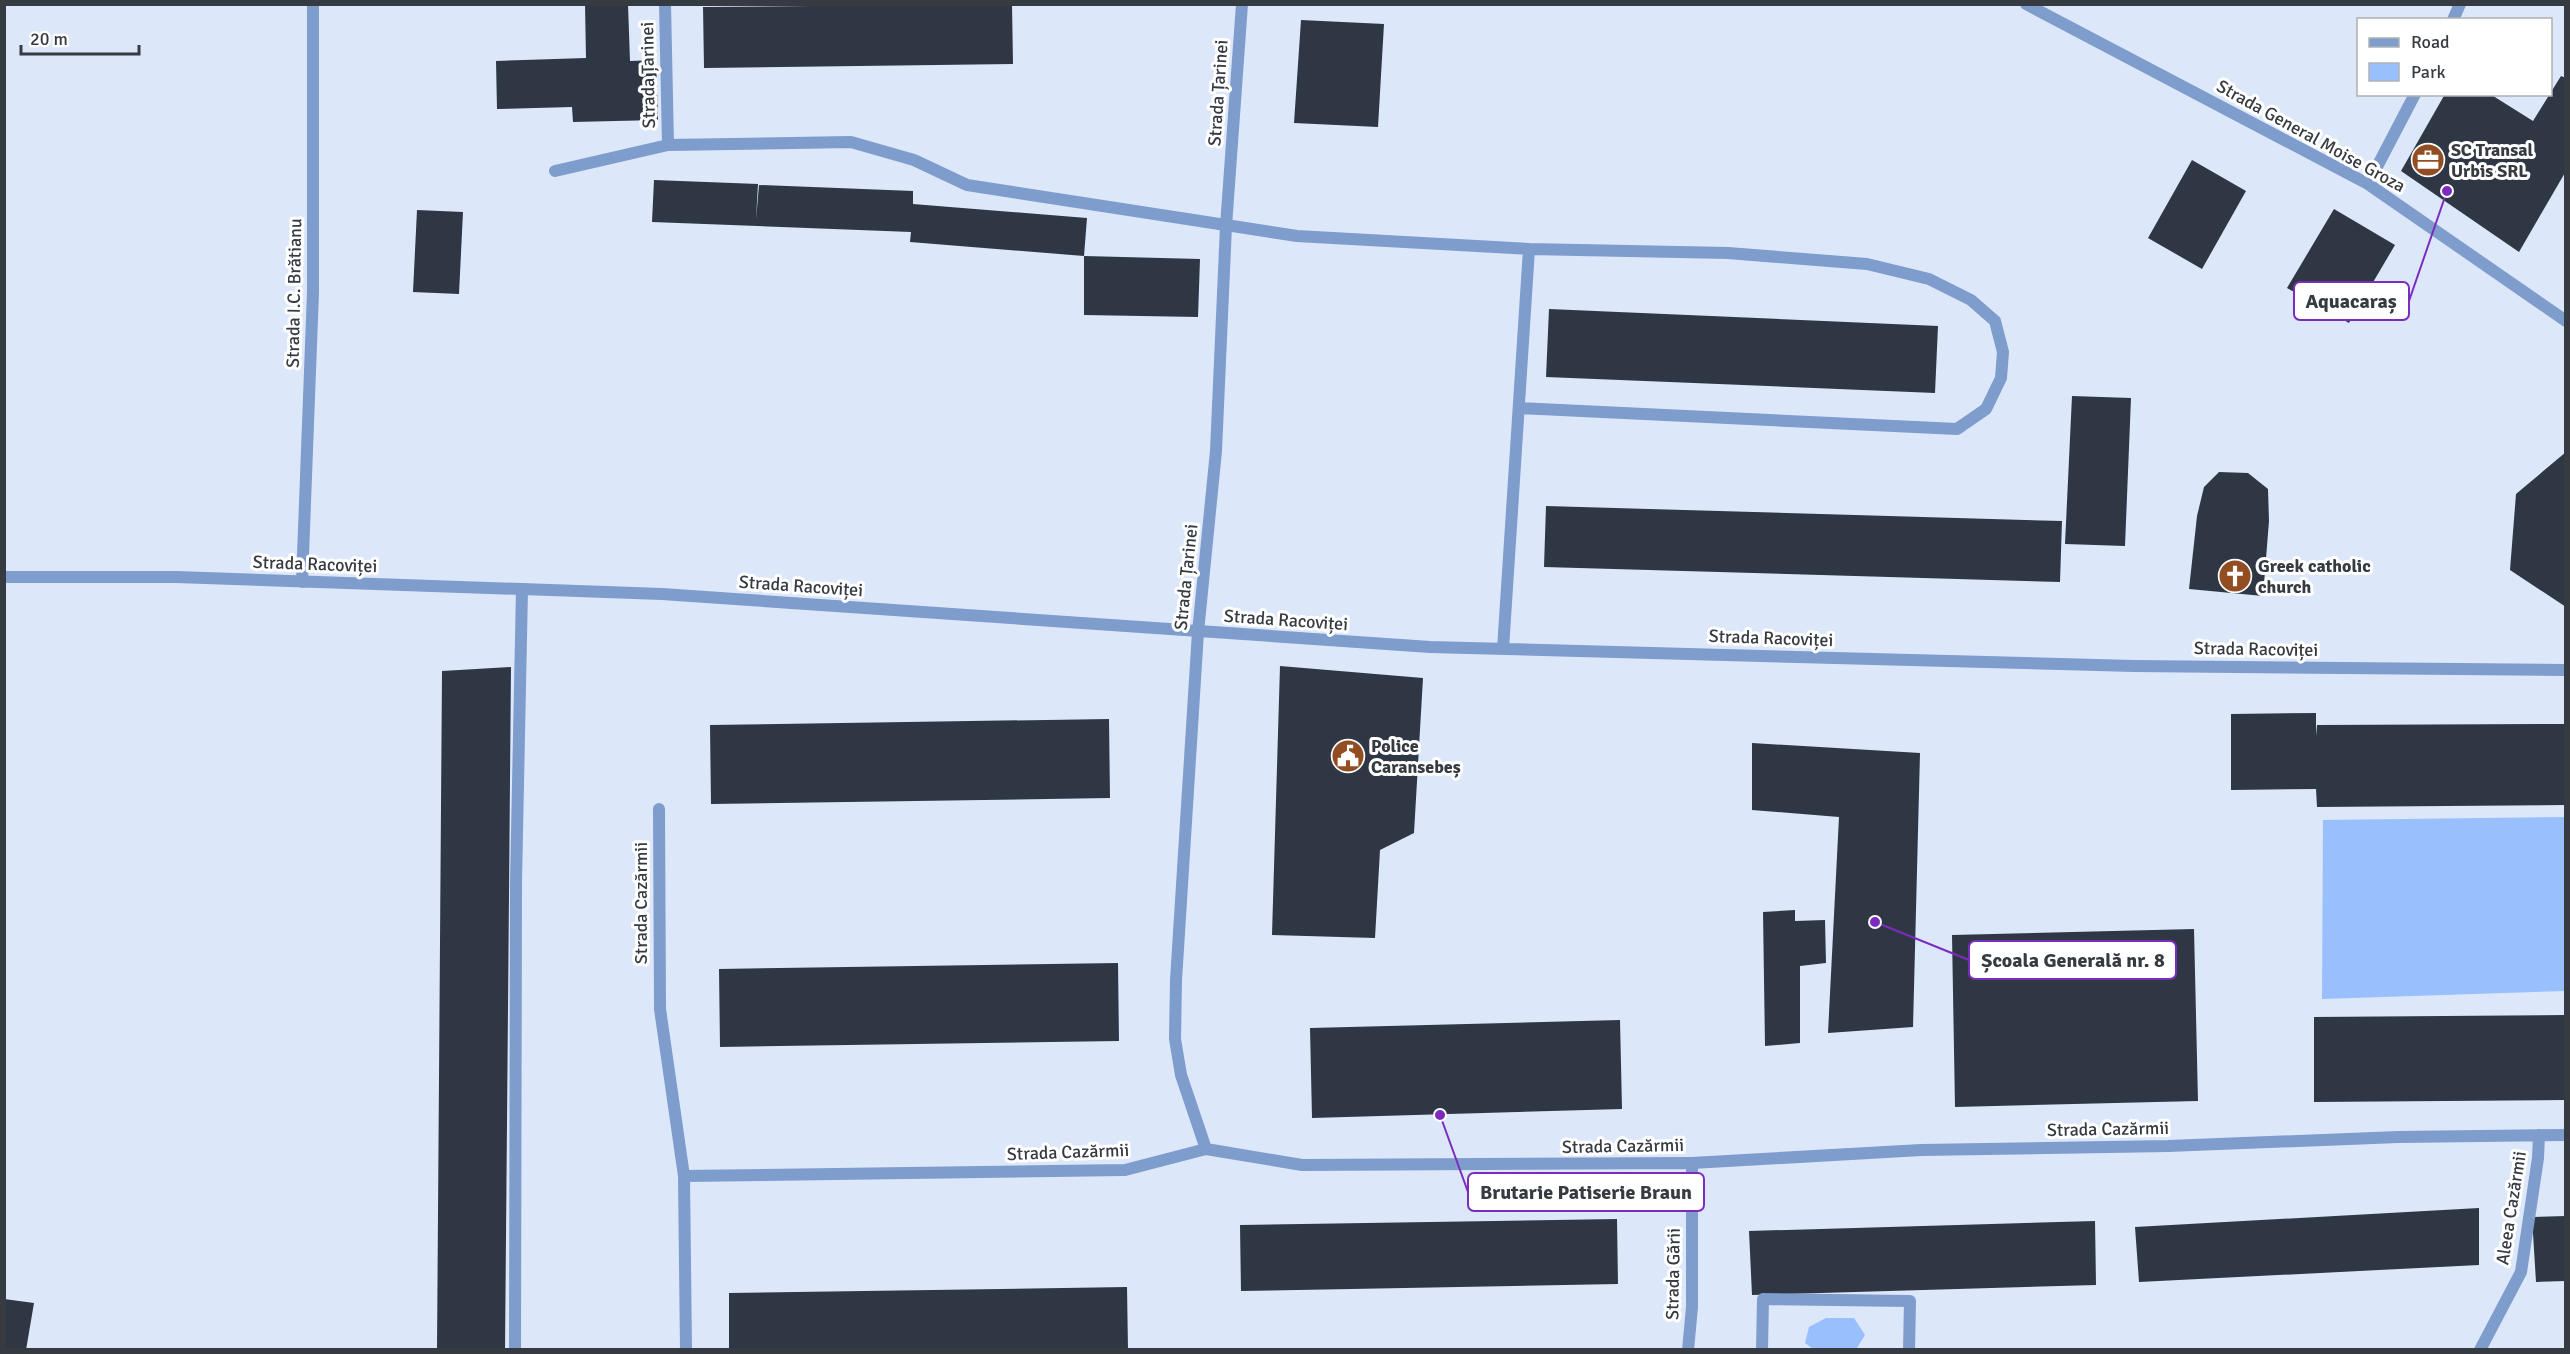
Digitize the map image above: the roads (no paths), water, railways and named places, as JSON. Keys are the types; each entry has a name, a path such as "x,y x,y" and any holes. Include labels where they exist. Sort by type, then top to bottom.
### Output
{"street":[{"name":"Strada I.C. Brătianu","path":"302,582 313,292 313,4"},
{"name":"Strada Țarinei","path":"665,4 668,145"},
{"name":"Strada Țarinei","path":"1206,1149 1181,1075 1175,1039 1176,980 1198,632 1216,451 1226,226 1242,4"},
{"name":"Strada General Moise Groza","path":"2026,4 2368,184 2485,263 2565,321"},
{"path":"2454,18 2460,4"},
{"path":"2368,184 2414,96"},
{"path":"555,171 668,145 851,142 914,160 967,185 1297,236 1529,249 1728,253 1867,264 1929,279 1971,300 1995,321 2003,352 2001,378 1986,409 1957,429 1520,408"},
{"path":"1503,649 1529,249"},
{"name":"Strada Racoviței","path":"4,577 176,577 662,594 1418,646 2134,666 2565,670"},
{"path":"515,1350 516,882 522,589"},
{"name":"Strada Cazărmii","path":"659,809 660,1009 684,1176 686,1350"},
{"name":"Aleea Cazărmii","path":"2480,1350 2521,1272 2538,1158 2539,1135"},
{"name":"Strada Cazărmii","path":"684,1176 1125,1170 1206,1149 1302,1165 1692,1163 1921,1150 2157,1146 2398,1137 2565,1135"},
{"name":"Strada Gării","path":"1688,1350 1692,1307 1692,1163"},
{"path":"1762,1350 1763,1299 1910,1301 1909,1350"}],"place":[{"name":"SC Transal Urbis SRL","path":"2428,160"},
{"name":"Aquacaraș","path":"2447,191"},
{"name":"Greek catholic church","path":"2235,576"},
{"name":"Police Caransebeș","path":"1348,756"},
{"name":"Școala Generală nr. 8","path":"1875,922"},
{"name":"Brutarie Patiserie Braun","path":"1440,1115"}]}
